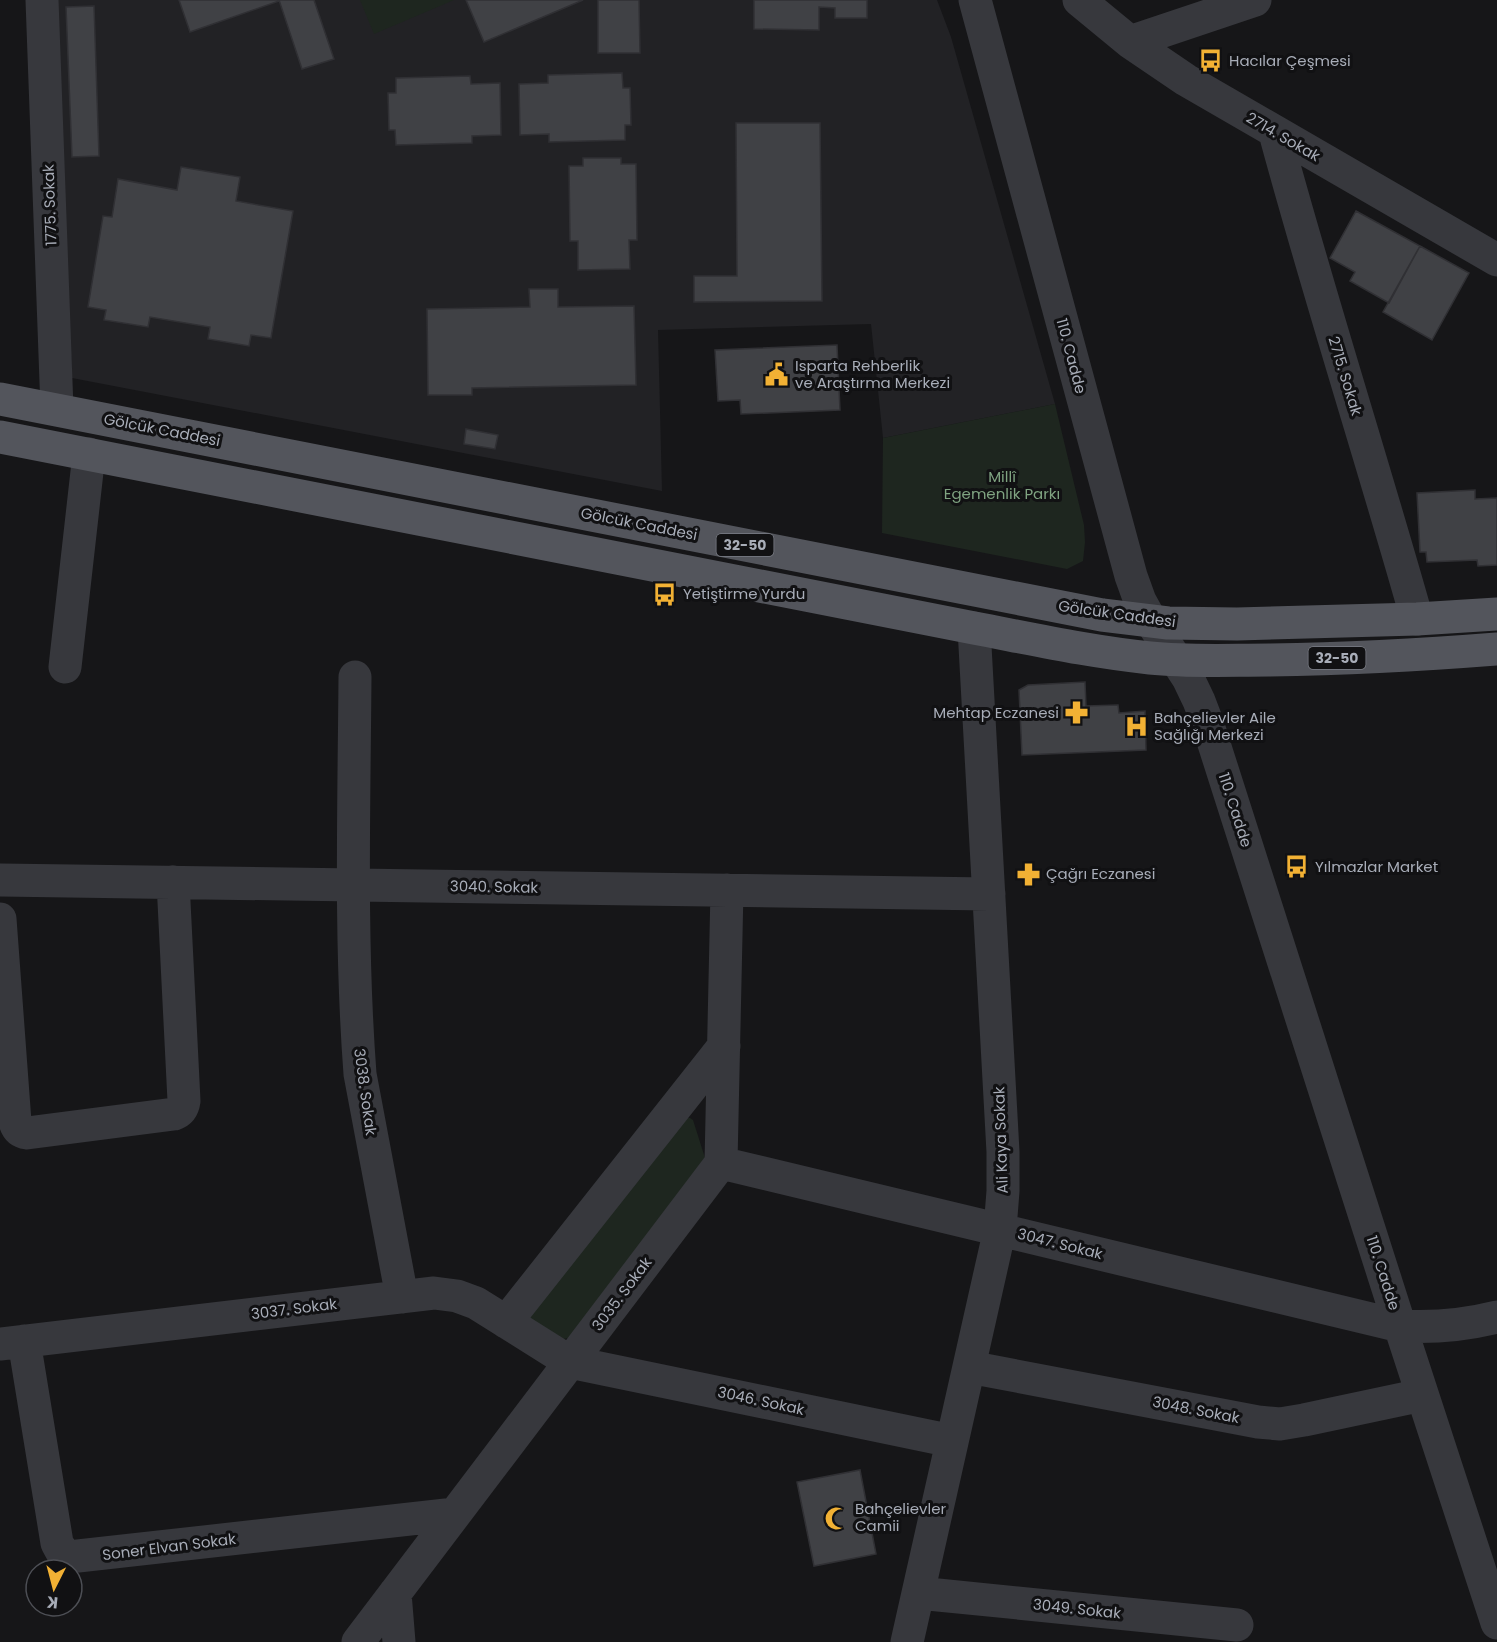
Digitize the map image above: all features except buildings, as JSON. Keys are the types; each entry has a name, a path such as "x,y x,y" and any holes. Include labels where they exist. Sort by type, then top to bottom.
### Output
{"main road":[{"name":"Gölcük Caddesi","path":"0,399 1102,615 1168,623 1237,624 1417,619 1497,614"},
{"name":"32-50","path":"0,437 974,628 1149,658 1176,660 1306,659 1437,654 1497,649"}],"street":[{"name":"1775. Sokak","path":"42,0 57,409"},
{"name":"110. Cadde","path":"975,0 1131,576 1140,602 1199,701 1207,722 1497,1623"},
{"name":"2714. Sokak","path":"1079,0 1130,42 1186,80 1497,260"},
{"path":"1130,42 1255,0"},
{"name":"2715. Sokak","path":"1275,133 1315,277 1417,619"},
{"path":"65,667 89,453"},
{"name":"Ali Kaya Sokak","path":"907,1642 1000,1229 1003,1191 1003,1152 974,628"},
{"name":"3038. Sokak","path":"355,677 353,885 357,1039 360,1074 402,1297"},
{"name":"3040. Sokak","path":"0,880 989,894"},
{"path":"0,919 17,1128 27,1133 174,1114 183,1107 184,1101 173,882"},
{"path":"721,1163 727,890"},
{"path":"506,1322 724,1046"},
{"name":"3047. Sokak","path":"721,1163 1400,1326 1448,1326 1497,1317"},
{"name":"3035. Sokak","path":"358,1642 721,1163"},
{"name":"3037. Sokak","path":"12,1343 434,1293 458,1296 476,1303 570,1362"},
{"name":"Soner Elvan Sokak","path":"12,1343 57,1543 63,1554 69,1557 455,1514"},
{"name":"3046. Sokak","path":"570,1362 952,1441"},
{"name":"3048. Sokak","path":"969,1366 1258,1422 1280,1424 1422,1395"},
{"path":"395,1593 399,1642"},
{"name":"3049. Sokak","path":"918,1593 1237,1625"}],"shaded area":[{"path":"55,0 937,0 951,37 1055,404 883,438 871,324 658,330 662,491 72,378"}],"green space":[{"path":"360,0 454,0 374,34"},
{"name":"Millî Egemenlik Parkı","path":"1055,404 1084,525 1083,561 1067,569 882,533 883,438"},
{"path":"687,1118 693,1120 705,1158 569,1338 563,1339 527,1317"}],"place":[{"name":"Hacılar Çeşmesi","path":"1211,61"},
{"name":"Isparta Rehberlik ve Araştırma Merkezi","path":"777,375"},
{"name":"Yetiştirme Yurdu","path":"665,594"},
{"name":"Mehtap Eczanesi","path":"1077,713"},
{"name":"Bahçelievler Aile Sağlığı Merkezi","path":"1136,727"},
{"name":"Yılmazlar Market","path":"1297,867"},
{"name":"Çağrı Eczanesi","path":"1028,874"},
{"name":"Bahçelievler Camii","path":"837,1518"}]}
